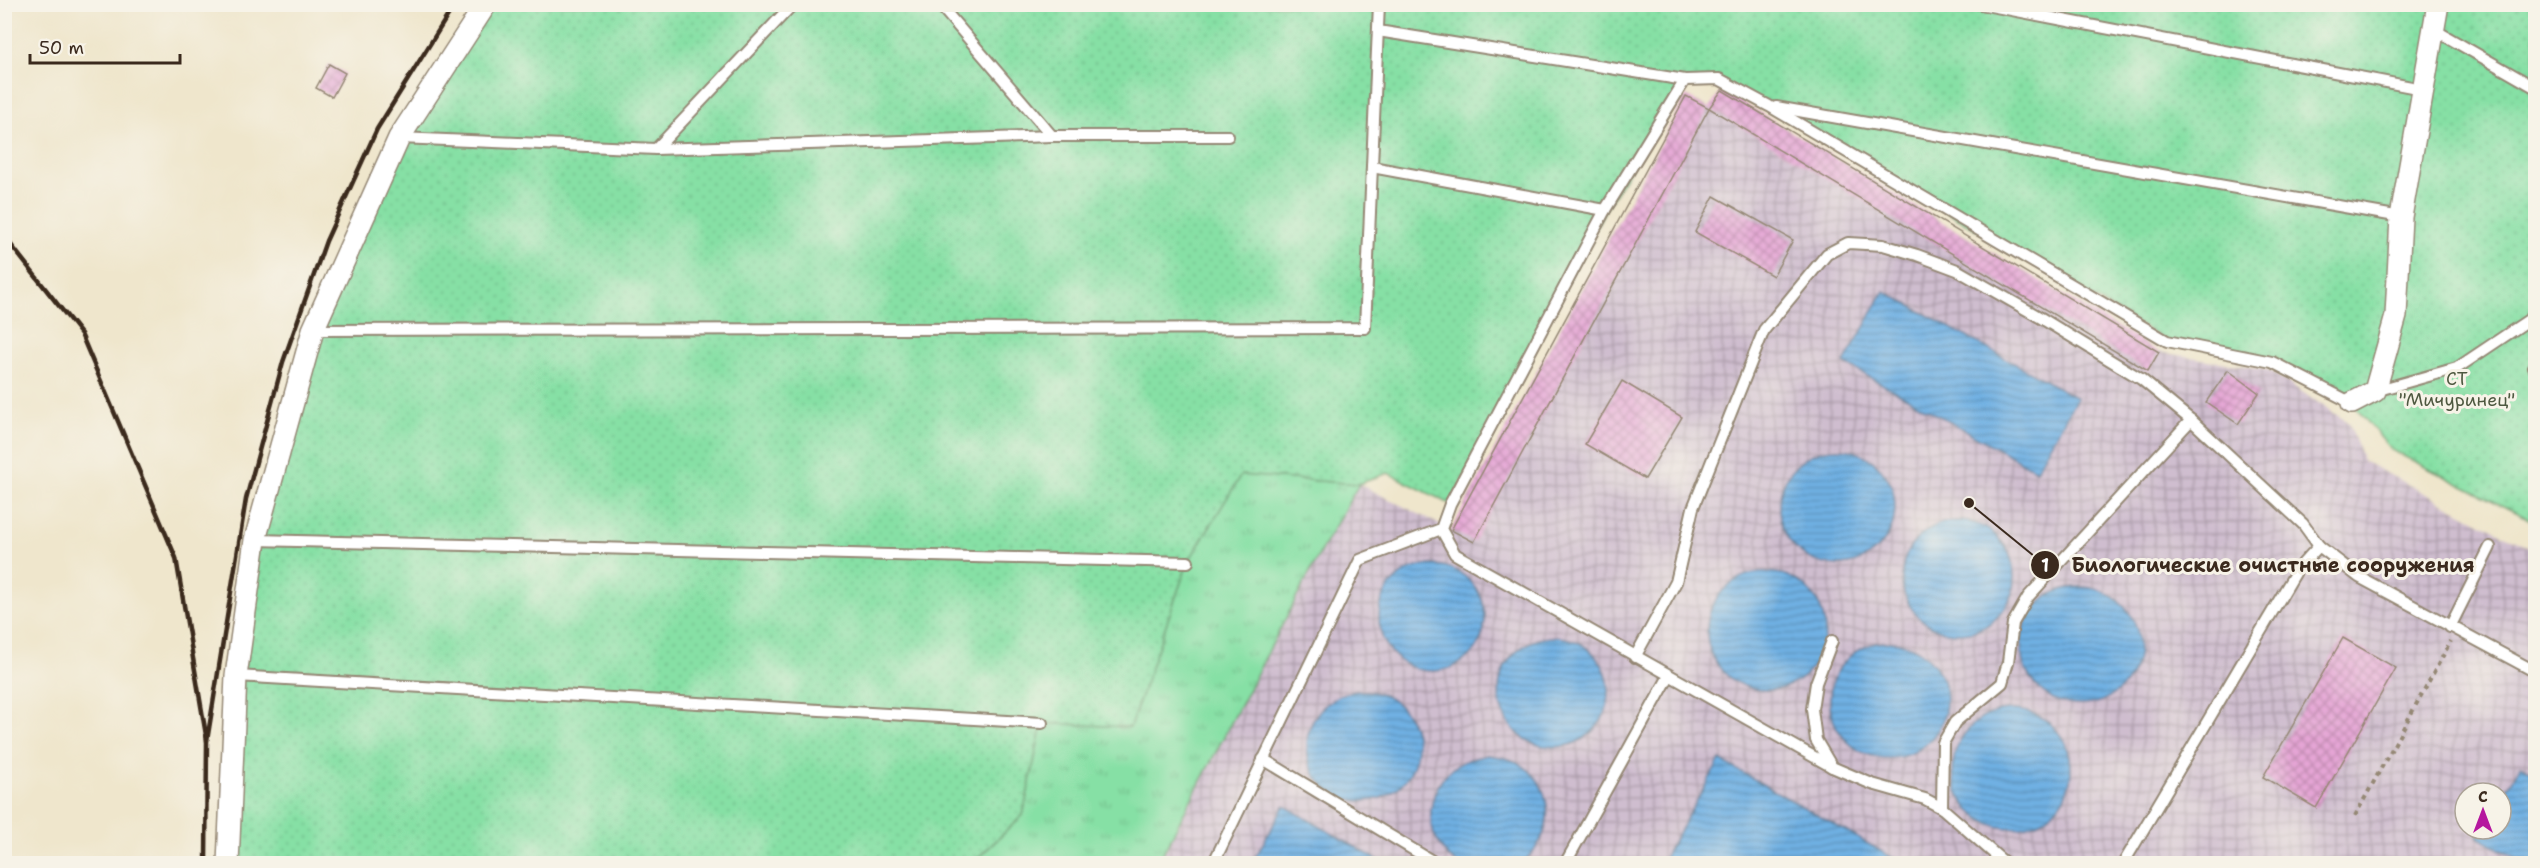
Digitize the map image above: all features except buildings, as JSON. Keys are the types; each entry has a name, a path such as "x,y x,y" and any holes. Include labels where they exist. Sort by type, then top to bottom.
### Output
{"street":[{"path":"228,864 236,676 255,540 313,330 399,138 486,4"},
{"path":"2352,404 2375,392 2396,316 2400,217 2438,4"}],"lane":[{"path":"656,149 793,4"},
{"path":"939,4 1052,136"},
{"path":"313,330 1365,328 1379,4"},
{"path":"1980,4 2422,89"},
{"path":"2433,29 2535,88"},
{"path":"1377,32 1685,80 1719,79 1769,106 2167,341 2272,362 2352,404"},
{"path":"1213,864 1360,560 1441,529 1456,494 1605,210 1685,80"},
{"path":"1769,106 2400,217"},
{"path":"399,138 656,149 1052,136 1228,136"},
{"path":"1372,167 1605,210"},
{"path":"1635,657 1676,582 1693,508 1764,330 1827,254 1848,243 1883,245 1958,270 2141,379 2191,420 2303,524 2319,546 2359,577 2535,672"},
{"path":"2375,392 2457,368 2535,315"},
{"path":"1942,808 1943,743 1955,722 2002,683 2008,662 2013,623 2028,597 2191,420"},
{"path":"1441,529 1455,554 1832,767 1872,784 1924,799 1942,808 2006,864"},
{"path":"255,540 1188,562"},
{"path":"2123,864 2297,570 2319,546"},
{"path":"2454,629 2490,547"},
{"path":"1832,640 1816,682 1812,709 1816,740 1832,767"},
{"path":"1565,864 1669,675"},
{"path":"236,676 1042,723"},
{"path":"1263,759 1437,864"}],"path":[{"path":"2355,816 2454,629"}],"shaded area":[{"path":"1709,108 2148,371 2159,352 2269,370 2349,423 2363,461 2535,551 2535,863 1158,864 1323,547 1359,484 1474,542"}],"green space":[{"name":"СТ \"Мичуринец\"","path":"486,5 2535,5 2535,522 2391,450 2352,403 2272,362 2167,341 1719,79 1685,80 1605,210 1450,504 1388,473 1359,484 1241,475 1188,562 1130,727 1042,723 1023,815 972,863 228,864 255,540 313,330 399,138"},
{"path":"1241,475 1359,484 1323,547 1158,863 972,864 1023,815 1042,723 1130,727 1188,562"}],"water":[{"path":"1884,291 2077,398 2036,470 1844,363"},
{"path":"1837,449 1859,454 1878,466 1890,485 1895,507 1890,529 1878,548 1859,560 1837,565 1815,560 1796,548 1784,529 1779,507 1784,485 1796,466 1815,454"},
{"path":"1958,521 1980,525 1998,537 2010,555 2014,577 2010,599 1998,617 1980,629 1958,633 1936,629 1918,617 1906,599 1902,577 1906,555 1918,537 1936,525"},
{"path":"1432,565 1452,569 1469,581 1481,598 1485,618 1481,638 1469,655 1452,667 1432,671 1412,667 1395,655 1383,638 1379,618 1383,598 1395,581 1412,569"},
{"path":"1766,572 1789,576 1808,589 1821,608 1825,631 1821,654 1808,673 1789,686 1766,690 1743,686 1724,673 1711,654 1707,631 1711,608 1724,589 1743,576"},
{"path":"2080,587 2103,592 2122,604 2134,623 2139,646 2134,669 2122,688 2103,700 2080,705 2057,700 2038,688 2026,669 2021,646 2026,623 2038,604 2057,592"},
{"path":"1554,637 1575,642 1593,653 1604,671 1609,692 1604,713 1593,731 1575,742 1554,747 1533,742 1515,731 1504,713 1499,692 1504,671 1515,653 1533,642"},
{"path":"1888,642 1910,646 1929,659 1942,678 1946,700 1942,722 1929,741 1910,754 1888,758 1866,754 1847,741 1834,722 1830,700 1834,678 1847,659 1866,646"},
{"path":"1362,691 1383,695 1401,707 1413,725 1417,746 1413,767 1401,785 1383,797 1362,801 1341,797 1323,785 1311,767 1307,746 1311,725 1323,707 1341,695"},
{"path":"2012,710 2034,715 2054,727 2066,747 2071,769 2066,791 2054,811 2034,823 2012,828 1990,823 1970,811 1958,791 1953,769 1958,747 1970,727 1990,715"},
{"path":"1487,755 1510,759 1522,765 1534,775 1542,787 1547,814 1545,828 1532,853 1521,863 1479,865 1457,863 1450,858 1435,837 1431,816 1434,795 1439,785 1453,768 1461,763"},
{"path":"1720,760 1902,863 1661,863"},
{"path":"2521,765 2535,773 2535,863 2524,863 2485,841 2513,841 2511,781"},
{"path":"1285,806 1383,863 1252,863"}],"railway":[{"path":"207,741 246,499 283,362 326,241 377,129 455,4"},
{"path":"4,236 81,334 176,558 207,741 206,864"}],"place":[{"name":"Биологические очистные сооружения","path":"1969,503"}]}
